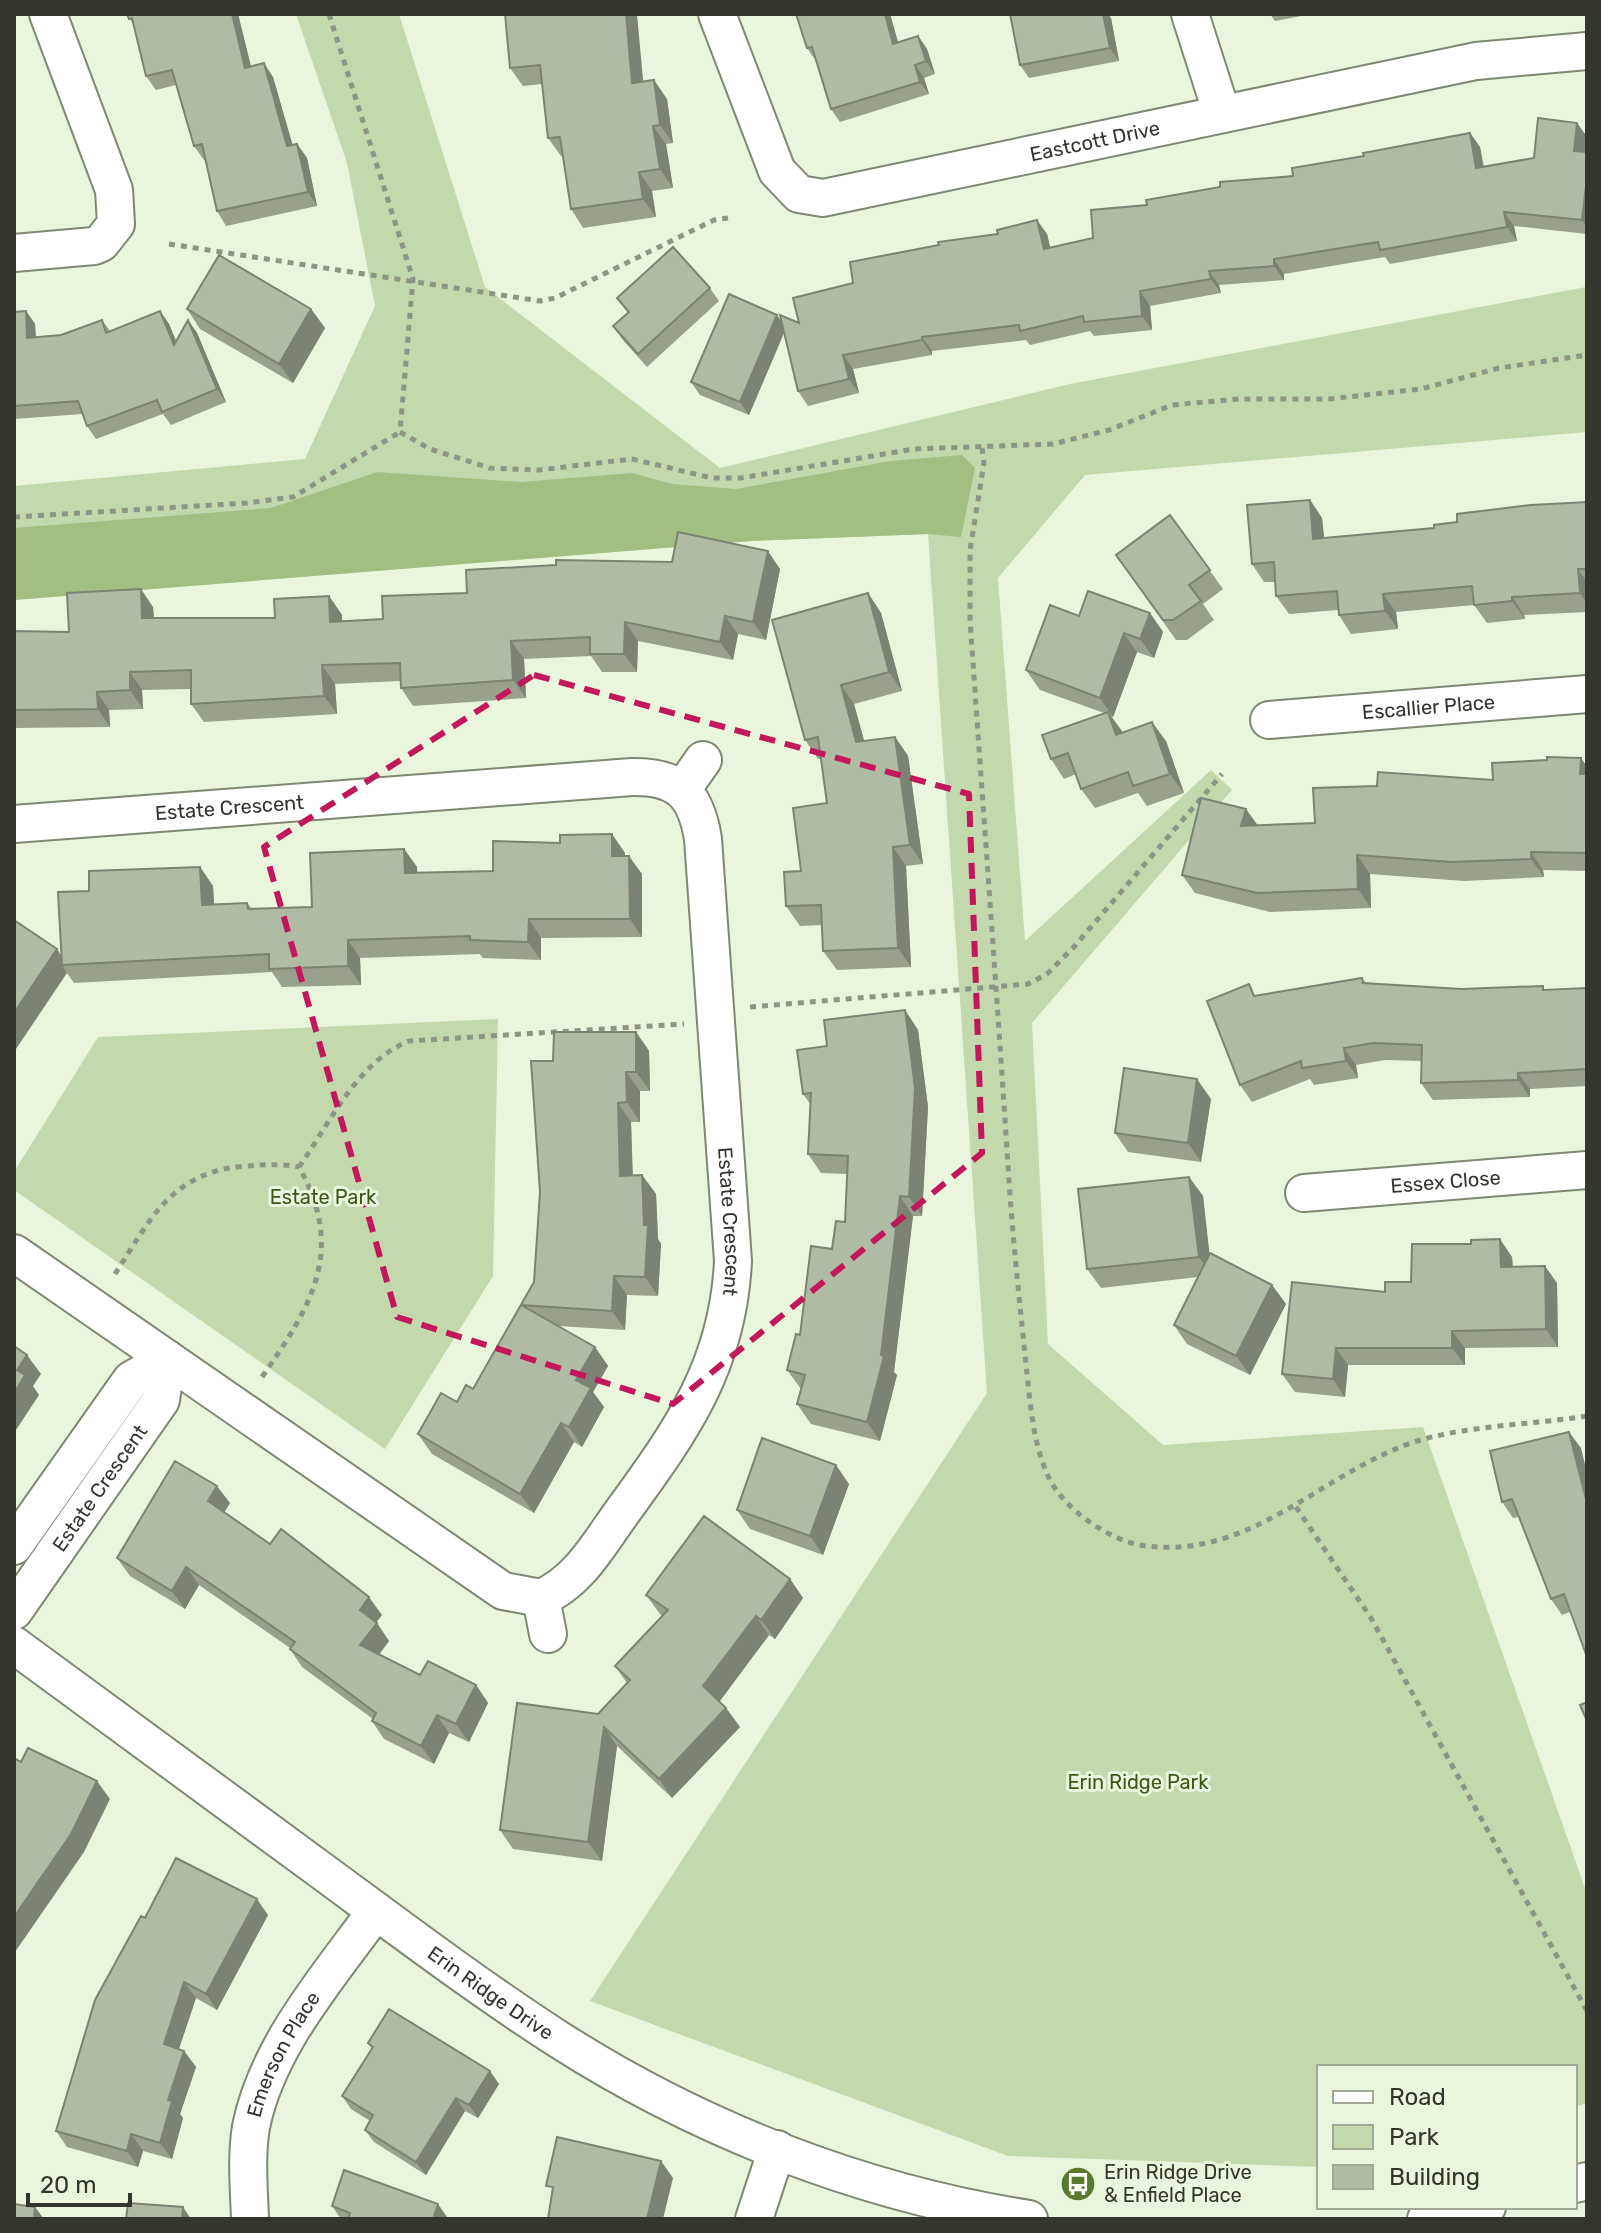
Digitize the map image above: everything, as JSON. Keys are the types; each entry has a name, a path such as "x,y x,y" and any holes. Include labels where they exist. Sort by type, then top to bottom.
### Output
{"street":[{"path":"14,253 94,246 101,243 116,224 114,190 48,14"},
{"name":"Eastcott Drive","path":"717,14 777,171 799,194 823,198 842,197 1476,61 1587,51"},
{"path":"1190,14 1222,114"},
{"name":"Escallier Place","path":"1269,720 1587,694"},
{"path":"682,790 703,760"},
{"name":"Estate Crescent","path":"14,824 632,777 660,778 682,790 694,805 703,839 732,1234 731,1290 717,1355 682,1429 576,1576 541,1598"},
{"name":"Essex Close","path":"1304,1193 1587,1170"},
{"path":"14,1253 503,1591 541,1598 548,1634"},
{"name":"Estate Crescent","path":"14,1546 131,1380 167,1359"},
{"name":"Estate Crescent","path":"14,1611 161,1400 167,1359"},
{"name":"Erin Ridge Drive","path":"14,1645 376,1911 558,2039 668,2101 845,2176 916,2196 1029,2219"},
{"name":"Emerson Place","path":"250,2219 248,2150 256,2108 267,2078 305,2010 376,1911"},
{"path":"754,2219 777,2149"},
{"path":"1426,2219 1477,2209"}],"path":[{"path":"329,14 413,283 400,432"},
{"path":"169,244 519,300 555,298 714,220 728,218"},
{"path":"400,432 430,449 490,468 539,470 632,459 712,478 741,478 914,449 1053,444 1109,430 1172,405 1239,399 1329,399 1421,389 1499,368 1587,355"},
{"path":"14,517 247,503 293,497 400,432"},
{"path":"982,448 984,463 970,550 970,620 1015,1266 1035,1443 1050,1482 1079,1513 1110,1533 1143,1546 1177,1547 1218,1541 1260,1526 1386,1454 1415,1442 1587,1416"},
{"path":"739,1008 1028,984 1047,974 1222,774"},
{"path":"299,1167 369,1064 388,1049 409,1041 693,1023"},
{"path":"115,1274 154,1214 180,1186 209,1171 279,1163 299,1167 313,1192 322,1224 321,1263 299,1323 262,1377"},
{"path":"1296,1507 1371,1618 1587,2011"}],"highlighted area":[{"path":"534,675 969,794 982,1153 673,1404 397,1317 264,847"}],"green space":[{"name":"Erin Ridge Park","path":"296,14 399,14 485,287 720,468 1070,384 1586,287 1587,283 1587,432 1085,475 998,578 1025,941 1211,770 1232,790 1032,1023 1048,1344 1163,1445 1423,1427 1587,1894 1587,2103 1577,2106 1577,2065 1317,2065 1317,2167 1008,2156 590,2001 987,1393 928,534 751,541 14,600 14,486 305,459 375,306 347,163"},
{"path":"962,455 975,468 961,537 928,534 751,541 14,600 14,528 271,508 377,472 521,482 632,473 672,484 736,489 891,461"},
{"name":"Estate Park","path":"498,1019 493,1276 385,1449 14,1190 14,1172 98,1037"}],"building":[{"path":"127,14 232,14 245,68 264,63 287,146 297,144 308,192 217,211 202,144 194,146 172,70 146,76 132,18 129,19"},
{"path":"505,14 626,14 632,83 654,80 660,125 653,126 660,169 639,172 643,199 571,209 560,137 548,138 540,65 510,68"},
{"path":"796,14 885,14 893,44 918,36 926,61 915,65 920,82 831,109 812,47 807,48"},
{"path":"1010,14 1103,14 1110,48 1020,65"},
{"path":"1538,118 1577,123 1574,151 1587,152 1582,220 1504,212 1507,227 1380,250 1378,242 1274,259 1274,266 1209,271 1211,279 1140,291 1142,316 1084,322 1083,316 1020,331 1019,325 922,337 922,340 843,355 849,379 798,391 780,315 799,323 793,298 853,283 850,262 939,245 938,242 998,234 997,230 1037,220 1044,249 1093,238 1091,210 1147,205 1146,200 1220,187 1220,182 1293,176 1292,168 1470,133 1476,168 1534,158"},
{"path":"673,247 710,288 638,354 613,326 629,312 617,298"},
{"path":"219,255 311,309 279,364 187,309"},
{"path":"729,294 777,315 740,402 691,382"},
{"path":"26,311 27,338 61,335 102,320 106,333 160,311 174,345 188,320 217,389 162,412 157,400 87,426 78,401 14,406 14,312"},
{"path":"1310,500 1313,539 1434,528 1434,525 1457,522 1457,514 1587,502 1587,569 1578,569 1580,593 1512,597 1512,601 1474,605 1472,586 1383,594 1385,611 1339,615 1337,591 1276,596 1274,562 1252,564 1247,505"},
{"path":"1170,515 1210,570 1189,585 1201,601 1173,620 1163,620 1116,555"},
{"path":"678,532 768,551 753,622 725,616 720,642 625,622 624,654 590,654 590,637 511,641 513,680 401,688 400,663 322,665 324,696 191,704 191,670 130,672 130,690 97,692 98,709 14,710 14,631 69,632 67,593 141,589 142,618 275,618 274,599 329,596 330,622 383,619 382,596 467,593 466,570 556,565 556,560 672,562"},
{"path":"1088,591 1150,613 1140,639 1124,633 1100,698 1026,670 1050,605 1079,616"},
{"path":"868,593 889,672 841,685 856,742 895,737 910,845 893,847 898,948 823,951 821,905 786,906 784,872 801,871 793,808 827,803 818,737 805,740 772,620"},
{"path":"1108,712 1116,735 1152,722 1170,774 1133,786 1128,772 1081,789 1068,753 1051,759 1042,735"},
{"path":"1547,757 1581,758 1580,774 1587,774 1587,853 1531,852 1531,859 1451,862 1357,855 1358,889 1257,893 1182,875 1201,798 1246,809 1241,826 1315,823 1313,788 1377,786 1378,772 1493,780 1492,763 1547,760"},
{"path":"612,834 612,856 629,856 630,919 529,919 528,942 470,940 470,936 348,940 348,966 269,969 269,954 62,965 58,892 89,891 89,871 200,867 202,905 247,903 248,909 312,907 310,853 404,849 405,873 493,871 493,841 560,843 560,835"},
{"path":"14,920 57,949 14,1013"},
{"path":"1362,978 1363,983 1461,989 1587,988 1587,1069 1518,1073 1518,1080 1421,1083 1422,1045 1373,1043 1344,1048 1346,1061 1302,1068 1301,1061 1240,1085 1207,1001 1249,984 1254,996"},
{"path":"905,1010 915,1088 909,1197 900,1196 881,1355 884,1356 867,1422 797,1404 805,1375 787,1370 796,1334 800,1335 811,1246 832,1249 836,1221 845,1222 848,1156 808,1154 811,1093 803,1094 797,1050 827,1046 824,1020"},
{"path":"554,1032 636,1032 636,1072 626,1072 627,1102 618,1103 620,1176 642,1175 644,1225 648,1225 645,1277 614,1276 612,1311 521,1305 595,1347 576,1380 591,1388 569,1427 561,1423 520,1494 418,1434 441,1393 457,1402 466,1385 473,1389 534,1282 540,1192 531,1061 553,1061"},
{"path":"1124,1068 1197,1079 1188,1143 1115,1133"},
{"path":"1189,1177 1199,1257 1087,1269 1078,1189"},
{"path":"1500,1239 1501,1267 1545,1266 1546,1329 1452,1331 1452,1348 1336,1348 1333,1379 1282,1374 1292,1282 1385,1292 1385,1282 1411,1282 1412,1244 1471,1244 1471,1240"},
{"path":"1210,1253 1272,1285 1236,1356 1174,1325"},
{"path":"14,1346 27,1355 17,1370 25,1375 14,1393"},
{"path":"1569,1432 1587,1503 1587,1657 1564,1594 1551,1599 1512,1499 1502,1502 1490,1451"},
{"path":"762,1438 836,1465 810,1536 737,1510"},
{"path":"175,1461 217,1486 208,1501 270,1544 281,1529 369,1597 360,1610 377,1623 360,1645 420,1675 428,1661 476,1685 456,1724 437,1715 421,1746 372,1721 376,1713 290,1649 295,1642 186,1567 172,1591 117,1558"},
{"path":"704,1516 790,1579 761,1620 756,1616 703,1686 726,1708 659,1779 604,1727 588,1842 500,1830 517,1703 598,1714 630,1680 615,1666 668,1610 646,1595"},
{"path":"1587,1702 1587,1721 1580,1705"},
{"path":"28,1748 97,1781 71,1834 14,1917 14,1758 21,1762"},
{"path":"176,1858 257,1899 206,1994 184,1982 164,2044 184,2051 168,2100 172,2101 160,2143 131,2134 127,2151 56,2131 95,2000 141,1916 145,1918"},
{"path":"389,2009 490,2071 469,2105 456,2098 416,2162 365,2130 373,2115 342,2096 373,2047 368,2043"},
{"path":"557,2137 661,2161 647,2219 548,2219 553,2187 546,2186"},
{"path":"344,2170 438,2204 433,2219 348,2219 350,2213 332,2206"},
{"path":"128,2203 183,2207 182,2219 126,2219"},
{"path":"14,2204 35,2207 34,2218 45,2219 14,2219"}],"place":[{"name":"Erin Ridge Drive & Enfield Place","path":"1078,2184"}]}
